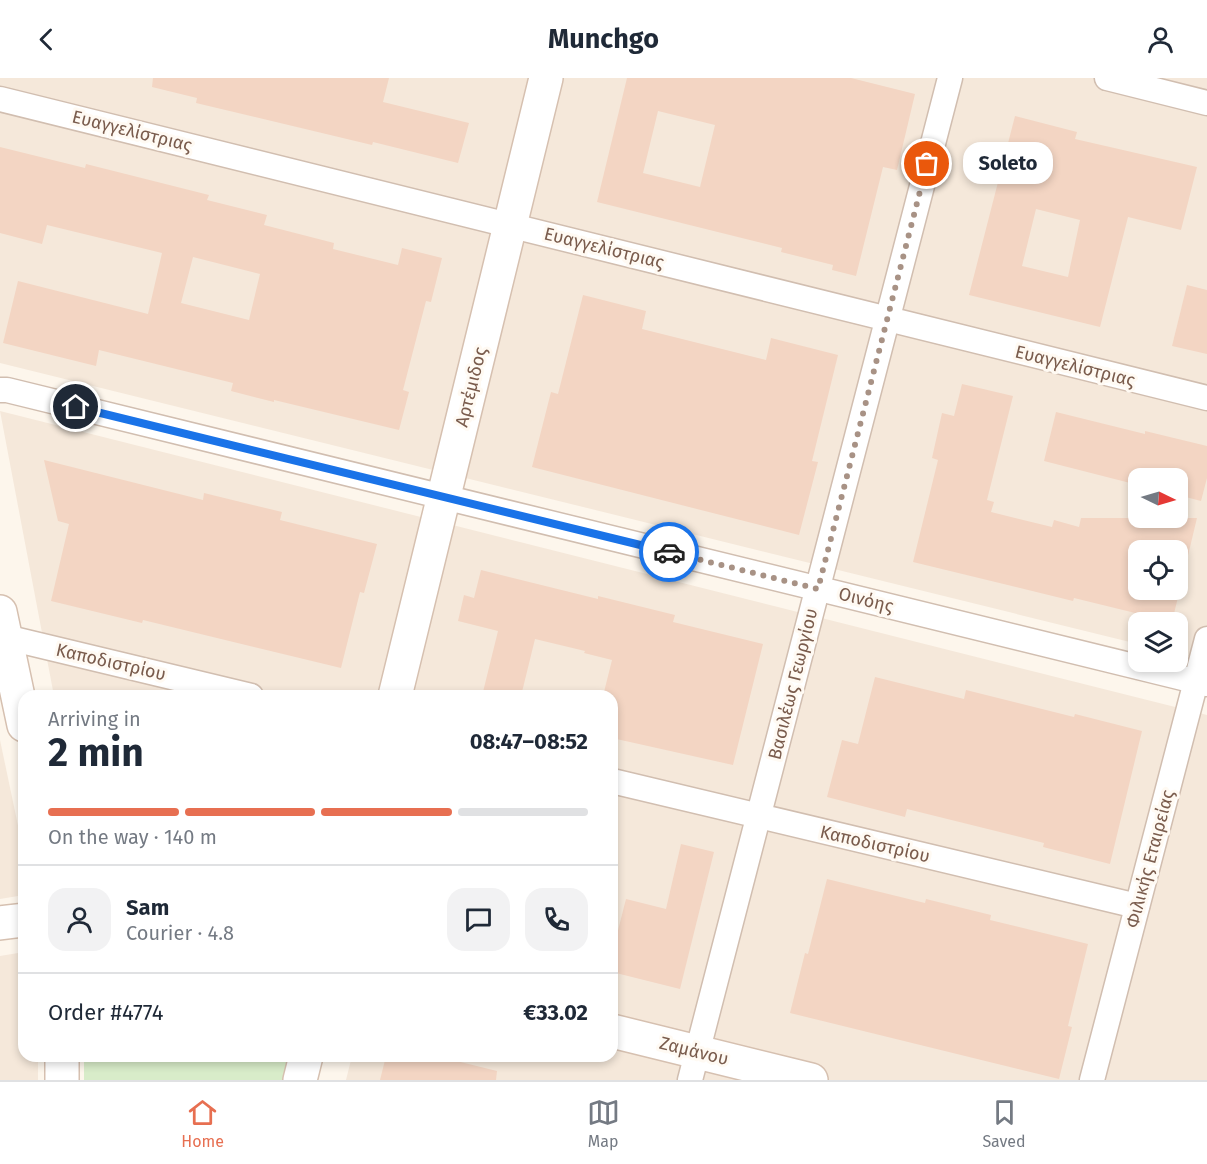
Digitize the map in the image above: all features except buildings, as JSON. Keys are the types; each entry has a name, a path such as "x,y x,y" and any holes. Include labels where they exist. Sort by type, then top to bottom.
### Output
{"street":[{"name":"Αρτέμιδος","path":"396,690 546,78"},
{"name":"Βασιλέως Γεωργίου","path":"694,1066 950,78"},
{"path":"1107,78 1207,103"},
{"name":"Ευαγγελίστριας","path":"0,99 1207,398"},
{"name":"Οινόης","path":"0,390 1202,682"},
{"path":"3,624 18,696"},
{"name":"Καποδιστρίου","path":"3,624 230,690"},
{"name":"Φιλικής Εταιρείας","path":"1092,1080 1137,906 1202,682 1207,639"},
{"name":"Καποδιστρίου","path":"618,782 1137,906"},
{"path":"0,922 18,920"},
{"name":"Ζαμάνου","path":"618,1034 694,1066 811,1080"},
{"path":"62,1062 62,1080"},
{"path":"300,1080 304,1062"}],"shaded area":[{"path":"0,78 1207,78 1207,661 1188,656 1188,612 1128,612 1128,642 0,363"},
{"path":"0,411 1207,715 1207,1080 346,1080 350,1062 618,1062 618,690 53,690"},
{"path":"0,740 18,826 18,896 0,899"},
{"path":"18,953 18,1062 38,1062 38,1080 0,1080 0,956"}],"green space":[{"path":"84,1062 294,1062 289,1080 84,1080"}],"way so far":[{"path":"669,552 818,589 927,164"}],"place":[{"name":"Soleto","path":"927,164"}],"route":[{"path":"76,407 669,552"}]}
